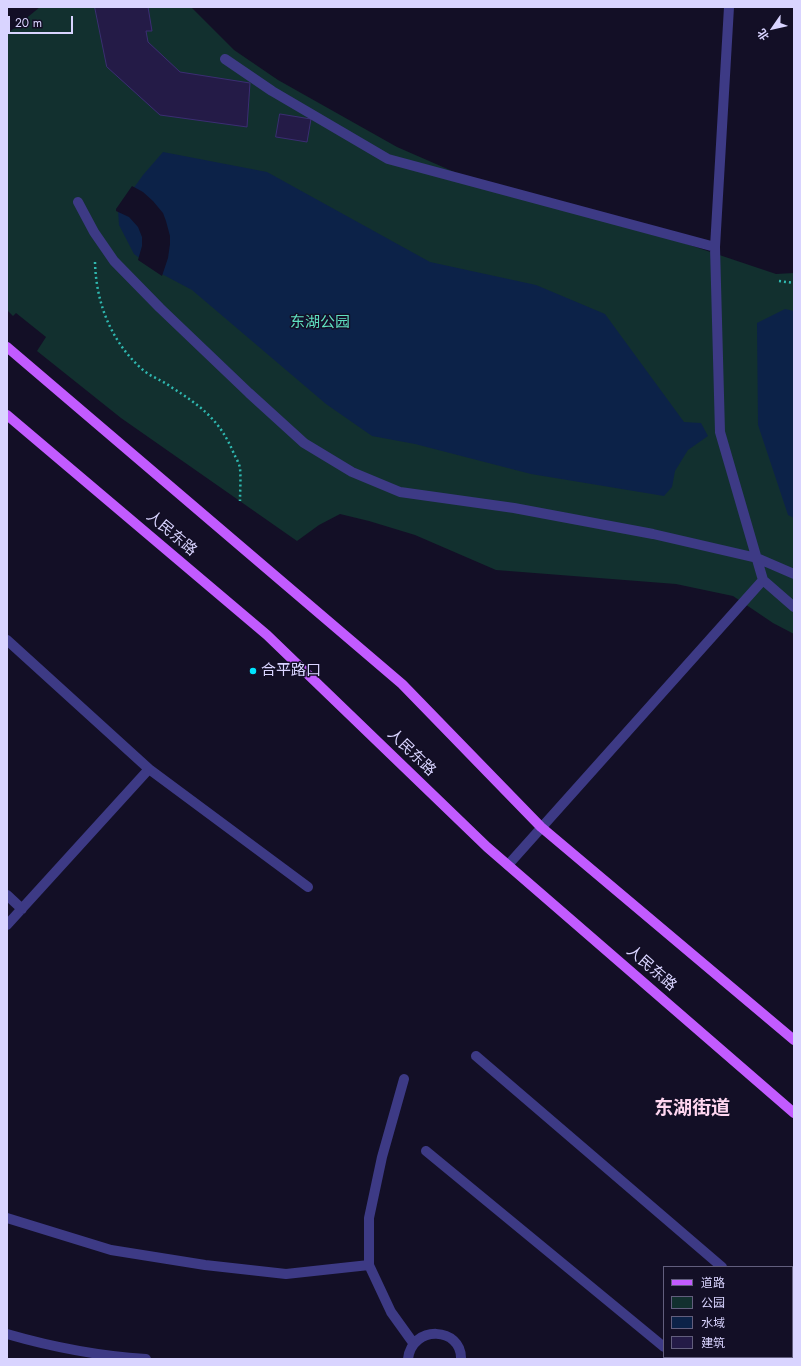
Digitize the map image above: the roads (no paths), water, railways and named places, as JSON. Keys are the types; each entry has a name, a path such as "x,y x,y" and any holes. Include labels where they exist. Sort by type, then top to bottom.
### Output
{"main road":[{"path":"7,347 402,684 541,828 794,1040"},
{"name":"人民东路","path":"7,415 267,635 487,847 794,1113"}],"street":[{"path":"729,7 715,247 720,432 763,580 794,607"},
{"path":"225,58 272,91 388,159 715,247"},
{"path":"78,202 94,232 114,261 160,308 304,443 352,472 400,492 514,508 638,531 757,558 794,574"},
{"path":"508,864 763,580"},
{"path":"7,640 149,769 308,887"},
{"path":"7,925 149,769"},
{"path":"7,895 22,909"},
{"path":"476,1056 721,1266"},
{"path":"404,1079 382,1157 369,1218 369,1265 391,1312 414,1344"},
{"path":"426,1151 663,1346"},
{"path":"7,1218 111,1250 205,1265 286,1274 369,1265"},
{"path":"7,1334 38,1343 110,1356 146,1359"},
{"path":"408,1359 409,1353 414,1344 422,1337 431,1334 441,1334 451,1338 458,1346 461,1359"}],"water":[{"path":"163,152 267,172 430,262 536,285 605,314 684,422 701,423 708,436 688,450 675,471 672,487 664,496 531,474 415,444 372,436 326,404 192,290 160,273 134,254 119,225 118,210 143,175"},
{"path":"785,309 794,311 794,518 788,515 758,425 757,323"}],"place":[{"name":"合平路口","path":"253,671"}],"district":[{"name":"东湖街道","path":"692,1109"}],"park label":[{"name":"东湖公园","path":"320,323"}]}
